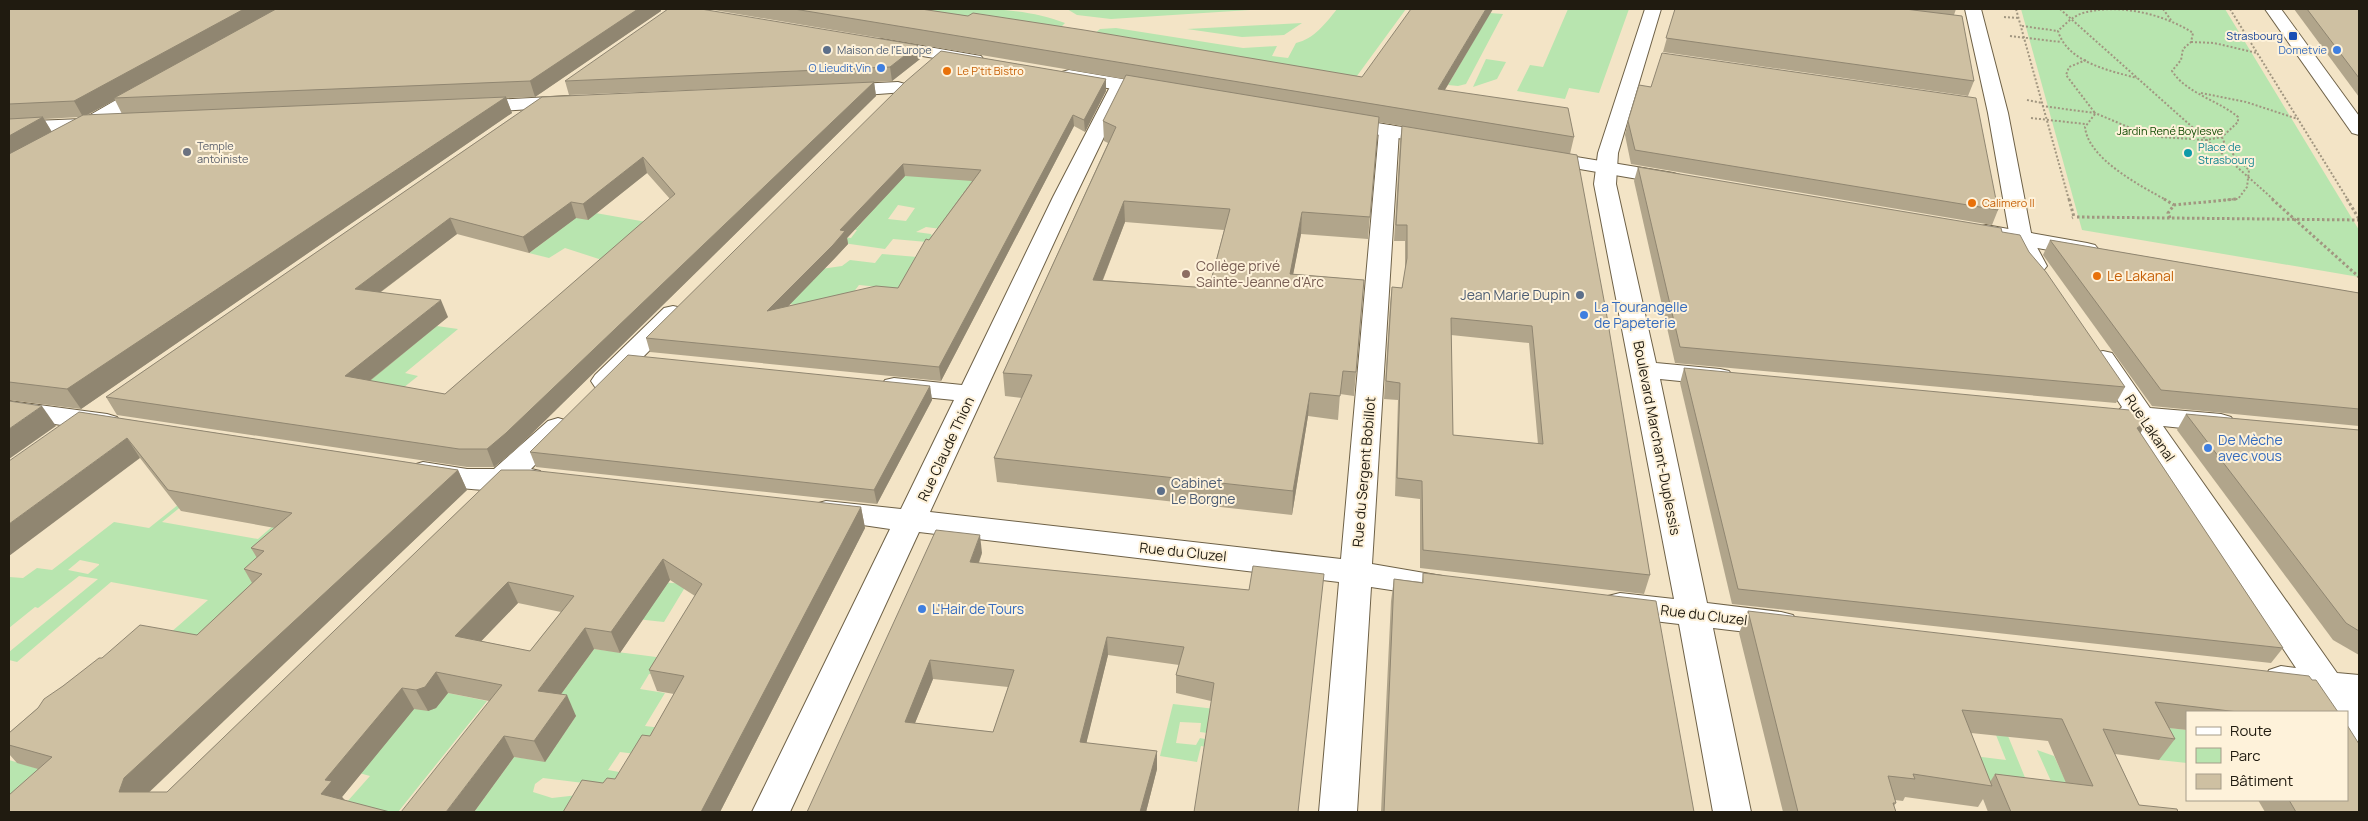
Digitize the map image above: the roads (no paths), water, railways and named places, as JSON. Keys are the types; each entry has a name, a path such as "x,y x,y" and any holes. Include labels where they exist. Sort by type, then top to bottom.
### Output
{"street":[{"name":"Boulevard Marchant-Duplessis","path":"1653,9 1608,152 1605,168 1606,184 1732,812"},
{"path":"2273,9 2359,129"},
{"path":"1956,23 1975,17 1987,106 2018,214 2021,238 2033,262 2055,289"},
{"path":"866,42 993,63"},
{"path":"872,115 898,88 939,54"},
{"path":"1638,56 1658,59"},
{"path":"1050,73 1178,95"},
{"path":"512,124 576,79"},
{"path":"55,143 164,81"},
{"name":"Rue Claude Thion","path":"770,812 972,394 1064,197 1120,85"},
{"path":"815,92 898,88"},
{"path":"452,108 583,102"},
{"path":"1325,120 1455,142"},
{"path":"9,128 129,123"},
{"name":"Rue du Sergent Bobillot","path":"1338,812 1389,131"},
{"path":"1521,153 1690,182"},
{"path":"1965,229 2109,253"},
{"path":"473,504 525,459 690,296"},
{"name":"Rue Lakanal","path":"2089,338 2344,711"},
{"path":"626,359 662,362"},
{"path":"1644,370 1740,378"},
{"path":"875,384 972,394"},
{"path":"60,439 112,402"},
{"path":"9,408 135,428"},
{"path":"2107,412 2244,425"},
{"path":"399,468 468,479 557,481"},
{"name":"Rue du Cluzel","path":"803,508 1317,567 1465,588"},
{"name":"Rue du Cluzel","path":"1592,602 1813,627"},
{"path":"2252,677 2359,689"},
{"name":"Rue Lakanal","path":"2348,717 2359,733"}],"place":[{"name":"Strasbourg","path":"2293,36"},
{"name":"Maison de l'Europe","path":"827,50"},
{"name":"Dometvie","path":"2337,50"},
{"name":"O Lieudit Vin","path":"881,68"},
{"name":"Le P'tit Bistro","path":"947,71"},
{"name":"Temple antoiniste","path":"187,152"},
{"name":"Place de Strasbourg","path":"2188,153"},
{"name":"Calimero II","path":"1972,203"},
{"name":"Collège privé Sainte-Jeanne d'Arc","path":"1186,274"},
{"name":"Le Lakanal","path":"2097,276"},
{"name":"Jean Marie Dupin","path":"1580,295"},
{"name":"La Tourangelle de Papeterie","path":"1584,315"},
{"name":"De Mèche avec vous","path":"2208,448"},
{"name":"Cabinet Le Borgne","path":"1161,491"},
{"name":"L'Hair de Tours","path":"922,609"}],"park label":[{"name":"Jardin René Boylesve","path":"2170,131"}]}
